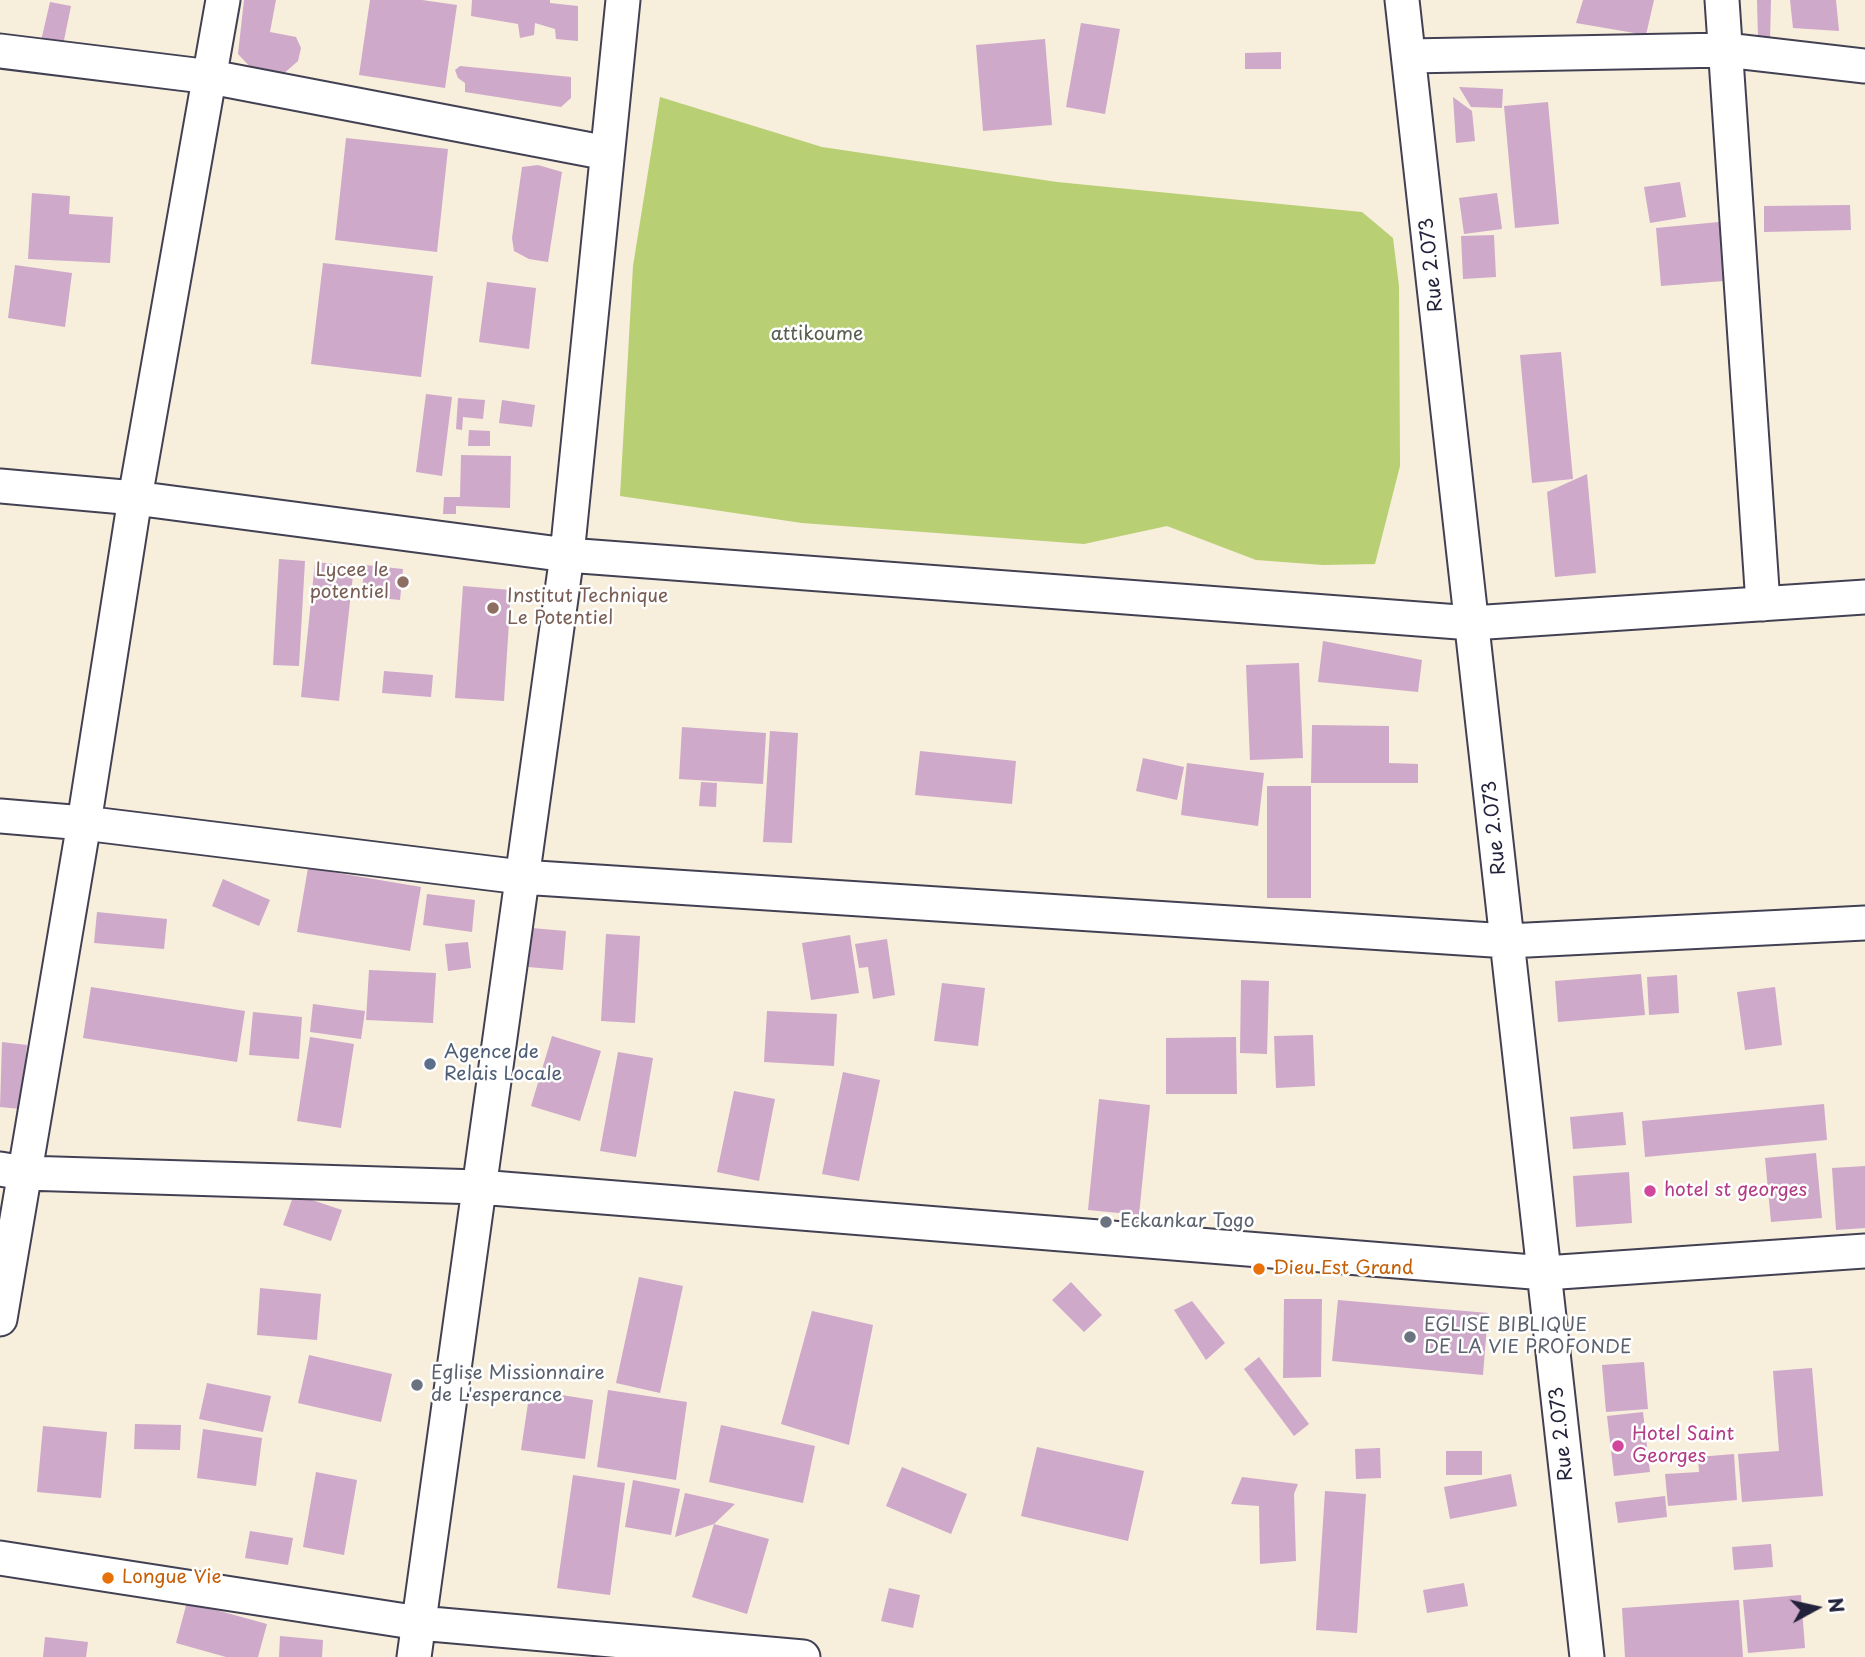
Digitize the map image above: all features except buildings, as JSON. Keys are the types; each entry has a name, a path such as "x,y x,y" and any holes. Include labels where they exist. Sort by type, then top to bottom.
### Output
{"street":[{"path":"0,1319 12,1171 84,823 135,498 223,0"},
{"path":"414,1657 567,555 623,0"},
{"name":"Rue 2.073","path":"1402,0 1587,1657"},
{"path":"1722,0 1763,604"},
{"path":"1409,56 1726,50 1865,66"},
{"path":"0,51 211,77 607,153"},
{"path":"0,486 135,498 567,555 1472,623 1865,597"},
{"path":"0,816 84,823 521,877 1507,941 1865,923"},
{"path":"12,1171 479,1186 1545,1273 1865,1251"},
{"path":"0,1558 419,1623 803,1657"}],"green space":[{"name":"attikoume","path":"660,97 822,147 1057,182 1362,212 1393,238 1399,286 1400,466 1375,564 1323,565 1256,560 1167,526 1084,544 802,523 620,496 633,266"}],"place":[{"name":"Lycee le potentiel","path":"403,582"},
{"name":"Institut Technique Le Potentiel","path":"493,608"},
{"name":"Agence de Relais Locale","path":"430,1064"},
{"name":"hotel st georges","path":"1650,1191"},
{"name":"Eckankar Togo","path":"1106,1222"},
{"name":"Dieu Est Grand","path":"1259,1269"},
{"name":"EGLISE BIBLIQUE DE LA VIE PROFONDE","path":"1410,1337"},
{"name":"Eglise Missionnaire de L'esperance","path":"417,1385"},
{"name":"Hotel Saint Georges","path":"1618,1446"},
{"name":"Longue Vie","path":"108,1578"}]}
